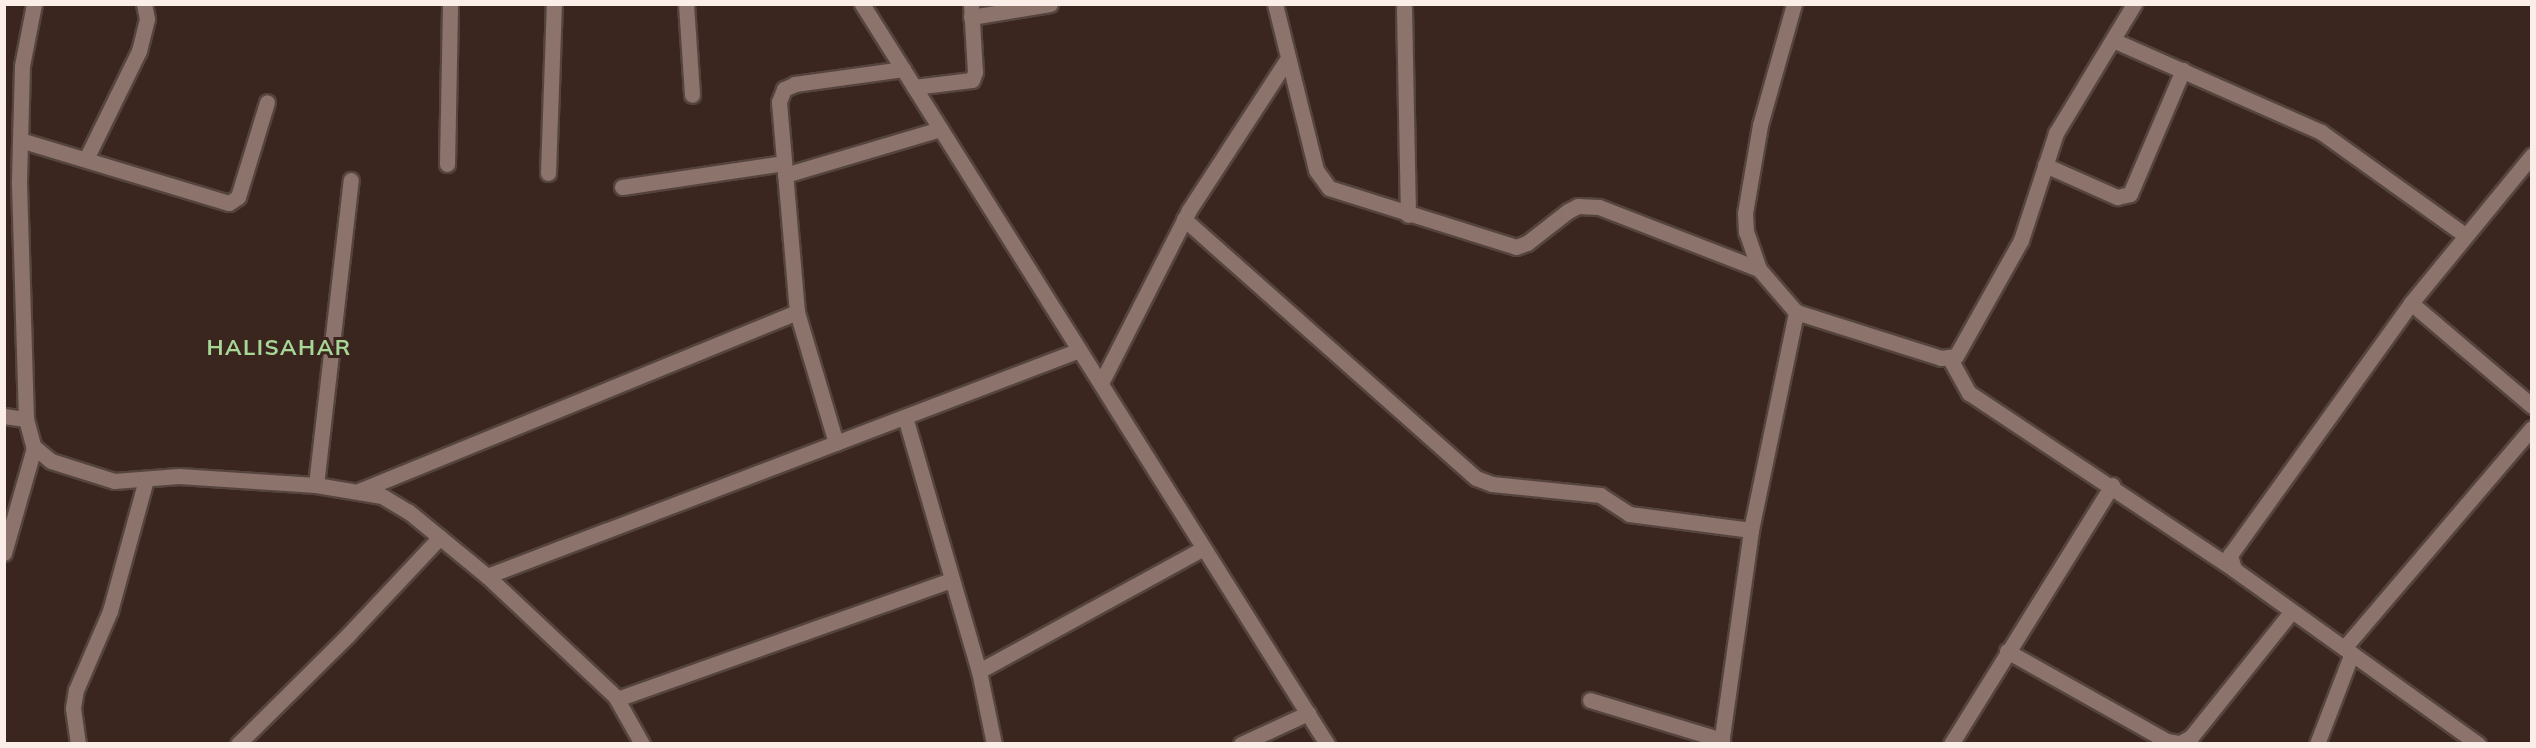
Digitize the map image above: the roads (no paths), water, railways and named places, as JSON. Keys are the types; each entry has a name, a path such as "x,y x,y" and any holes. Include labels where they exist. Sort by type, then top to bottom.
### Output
{"street":[{"path":"4,553 34,448 26,419 20,140 22,66 34,4"},
{"path":"86,159 139,51 146,26 144,4"},
{"path":"447,164 450,4"},
{"path":"548,173 554,4"},
{"path":"686,4 692,95"},
{"path":"862,4 1327,744"},
{"path":"914,87 972,80 975,72 971,11 1050,4"},
{"path":"1275,4 1320,179 1338,193 1516,247 1527,243 1568,211 1589,206 1759,269"},
{"path":"1794,4 1760,125 1745,213 1746,232 1759,269 1796,312 1950,359 1969,393 2112,485 2234,569 2478,744"},
{"path":"1950,359 1959,352 2021,240 2056,133 2115,41 2134,4"},
{"path":"1404,8 1408,215"},
{"path":"2115,41 2321,132 2465,235"},
{"path":"1101,383 1185,219 1288,58"},
{"path":"836,443 797,312 779,102 784,89 795,84 903,69"},
{"path":"2045,165 2117,197 2130,194 2184,70"},
{"path":"20,140 229,203 238,197 267,102"},
{"path":"622,187 784,169 940,129"},
{"path":"2234,569 2230,555 2233,548 2411,303 2532,155"},
{"path":"316,485 351,180"},
{"path":"1185,219 1476,478 1492,484 1600,495 1628,514 1751,530"},
{"path":"2411,303 2532,406"},
{"path":"361,490 797,312"},
{"path":"1590,700 1722,742 1751,530 1796,312"},
{"path":"487,576 1079,350"},
{"path":"4,416 26,419"},
{"path":"905,417 979,671 994,744"},
{"path":"2316,744 2348,651 2532,428"},
{"path":"34,448 51,461 114,481 179,476 316,485 361,490 395,502 487,576 617,699 642,744"},
{"path":"78,744 73,708 76,690 110,611 146,479"},
{"path":"1951,744 2112,485"},
{"path":"246,740 440,537"},
{"path":"979,671 1204,548"},
{"path":"617,699 951,580"},
{"path":"2007,651 2167,741 2180,743 2191,737 2291,612"},
{"path":"1241,744 1308,713"}],"district":[{"name":"HALISAHAR","path":"279,348"}]}
